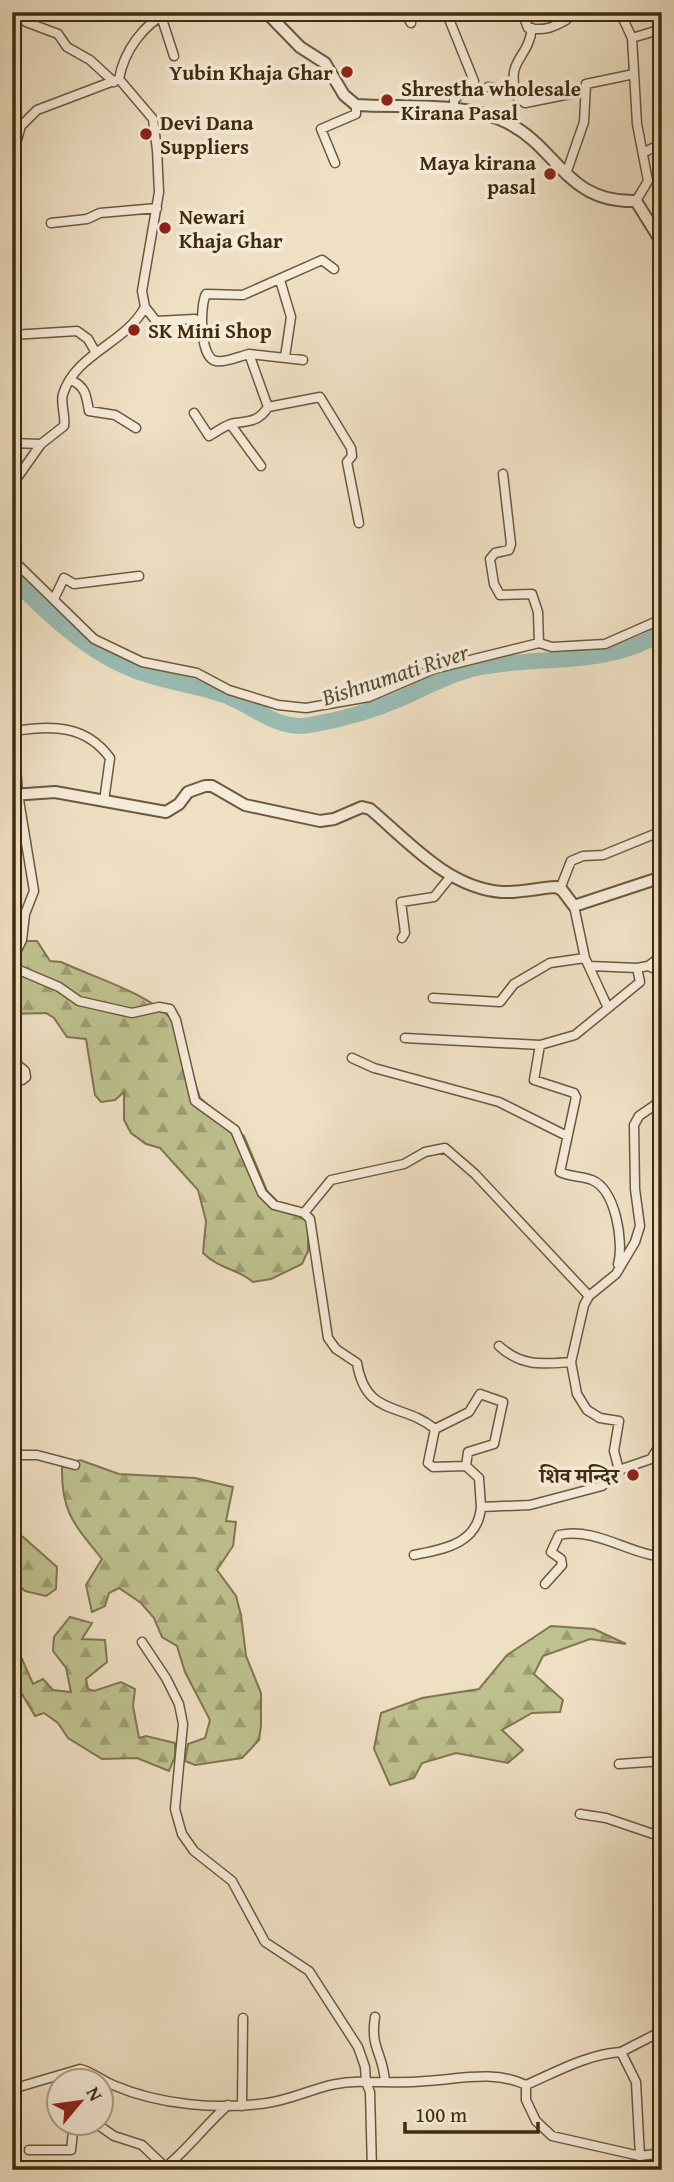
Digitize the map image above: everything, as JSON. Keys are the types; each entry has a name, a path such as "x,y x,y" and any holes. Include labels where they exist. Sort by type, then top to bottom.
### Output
{"street":[{"path":"20,12 26,22 58,34 67,47 117,80 153,118 159,192 142,291 145,307 156,321 195,319 201,322"},
{"path":"266,12 300,47 325,63 344,95 356,105 454,108 478,112 509,123 536,143 566,174 594,194 636,201 662,243"},
{"path":"404,12 411,23"},
{"path":"451,12 451,26 474,81 454,100 454,108"},
{"path":"522,12 528,27 532,28 552,28 566,20 562,12"},
{"path":"620,12 632,38 639,140 645,152 648,181 636,201"},
{"path":"12,157 21,126 37,110 117,80 127,55 142,33 165,14 174,56"},
{"path":"532,28 530,44 517,60 512,75 516,92 525,103 585,91"},
{"path":"632,38 662,29"},
{"path":"566,174 584,122 586,85 634,74"},
{"path":"488,87 516,92"},
{"path":"335,163 321,129 356,114 356,105"},
{"path":"645,152 662,143"},
{"path":"51,223 87,219 100,212 157,208"},
{"path":"303,360 249,354 219,362 211,360 207,355 201,322 202,302 206,294 243,295 322,260 334,270"},
{"path":"280,280 291,317 285,356"},
{"path":"12,485 41,444 64,426 62,396 71,380 87,359 110,346 138,320 145,307"},
{"path":"12,335 77,331 88,340 96,353"},
{"path":"249,354 268,407"},
{"path":"71,380 81,385 87,395 89,411 115,415 136,428"},
{"path":"194,413 209,436 231,425 261,417 268,407 320,397 351,448 352,456 346,462 359,523"},
{"path":"231,425 261,466"},
{"path":"12,443 41,444"},
{"path":"503,474 511,544 509,550 495,553 490,559 494,584 500,595 532,594 538,612 539,643"},
{"path":"12,559 94,639 130,656 165,668 197,673 229,690 278,705 306,708 369,697 434,669 539,643 552,647 605,644 662,619"},
{"path":"54,599 64,579 74,584 139,576"},
{"path":"12,714 15,731 15,795 34,891 25,914 22,940 12,960"},
{"path":"15,731 58,726 95,741 110,758 104,801"},
{"path":"662,780 658,785 662,788"},
{"path":"15,795 55,792 166,812 179,804 188,792 212,786 245,805 320,821 334,819 362,807 370,809 452,876 474,886 502,892 561,889"},
{"path":"561,889 571,861 583,856 603,855 662,831"},
{"path":"402,938 405,933 401,902 440,894 452,876"},
{"path":"574,906 662,877"},
{"path":"561,889 574,906 587,962 608,1008"},
{"path":"433,998 500,1002 504,1001 514,984 550,964 587,962 638,968 648,966 662,956"},
{"path":"648,966 662,972"},
{"path":"12,968 60,987 79,1001 132,1013 159,1007 170,1009 176,1020 195,1101 236,1130 262,1193 275,1205 304,1213 310,1219 328,1338 336,1349 357,1363 359,1380 375,1401 394,1412 422,1417 435,1429"},
{"path":"405,1038 541,1045 575,1035 640,982 638,968"},
{"path":"541,1045 534,1080 574,1093 576,1097 560,1172 595,1181 608,1199 617,1219 622,1251 616,1274"},
{"path":"352,1058 374,1068 499,1102 567,1136"},
{"path":"12,1060 25,1071 26,1077 22,1080 12,1077"},
{"path":"620,1470 615,1465 614,1451 619,1420 600,1418 587,1410 577,1394 571,1362 589,1296 616,1274 635,1242 640,1226 635,1189 634,1125 639,1116 662,1100"},
{"path":"304,1213 331,1180 404,1164 425,1152 445,1148 475,1174 589,1296"},
{"path":"499,1346 511,1357 533,1365 571,1362"},
{"path":"435,1429 470,1412 481,1394 503,1402 494,1444 468,1452 466,1466"},
{"path":"414,1555 456,1547 480,1519 479,1478 466,1466 433,1467 428,1463 435,1429"},
{"path":"481,1507 513,1508 603,1486 620,1470 651,1459 662,1441"},
{"path":"12,1455 37,1455 75,1465"},
{"path":"545,1584 562,1564 551,1548 555,1538 565,1534 613,1540 627,1550 662,1557"},
{"path":"142,1643 166,1678 179,1704 183,1724 175,1809 183,1833 194,1851 232,1881 265,1942 309,1971 358,2047 370,2092 372,2170"},
{"path":"619,1764 662,1761"},
{"path":"580,1814 606,1818 662,1837"},
{"path":"376,2017 372,2038 384,2063 385,2082"},
{"path":"242,2106 243,2018"},
{"path":"12,2089 80,2068 112,2085 153,2098 242,2106 272,2102 313,2088 348,2081 385,2082 487,2076 512,2078 527,2085 564,2068 608,2053 621,2052 662,2031"},
{"path":"621,2052 636,2082 640,2156"},
{"path":"527,2085 526,2100 536,2121 552,2136 640,2156 662,2152"},
{"path":"114,2136 142,2145 164,2169 184,2153 209,2122 228,2105"},
{"path":"29,2150 71,2150 73,2136"}],"green space":[{"path":"12,917 21,941 37,941 50,961 61,962 138,995 175,1023 200,1098 244,1136 267,1191 285,1209 308,1221 308,1251 302,1264 271,1279 253,1282 203,1253 206,1221 198,1190 160,1148 146,1144 131,1133 124,1120 124,1092 115,1100 101,1102 95,1095 86,1039 67,1037 54,1018 46,1013 12,1014"},
{"path":"80,1460 119,1474 195,1478 233,1487 226,1521 236,1522 233,1546 217,1570 236,1596 246,1656 261,1693 259,1740 242,1758 195,1765 185,1761 188,1744 205,1738 210,1720 185,1672 177,1646 162,1637 154,1618 141,1603 119,1588 109,1593 105,1606 92,1612 86,1585 102,1559 72,1518 62,1483 62,1467"},
{"path":"12,1533 23,1537 57,1567 56,1589 46,1596 25,1591 12,1579"},
{"path":"70,1617 92,1623 82,1639 105,1640 107,1662 86,1679 88,1689 94,1691 121,1682 135,1689 133,1706 139,1738 146,1736 175,1743 175,1756 169,1771 137,1758 102,1759 68,1738 58,1723 44,1713 35,1716 22,1694 13,1691 12,1666 22,1659 33,1684 43,1679 53,1690 71,1692 66,1668 53,1651 54,1637"},
{"path":"551,1626 594,1629 626,1644 590,1639 543,1656 534,1674 563,1700 560,1712 532,1713 502,1730 523,1750 508,1763 456,1753 422,1763 414,1778 390,1785 374,1749 381,1713 422,1698 479,1689 507,1655"}],"waterway":[{"name":"Bishnumati River","path":"12,578 68,630 117,663 145,674 227,696 267,717 287,725 298,726 369,710 450,676 481,667 596,656 640,644 662,633"}],"place":[{"name":"Yubin Khaja Ghar","path":"347,72"},
{"name":"Shrestha wholesale Kirana Pasal","path":"387,100"},
{"name":"Devi Dana Suppliers","path":"146,134"},
{"name":"Maya kirana pasal","path":"550,174"},
{"name":"Newari Khaja Ghar","path":"165,228"},
{"name":"SK Mini Shop","path":"134,330"},
{"name":"शिव मन्दिर","path":"633,1475"}]}
